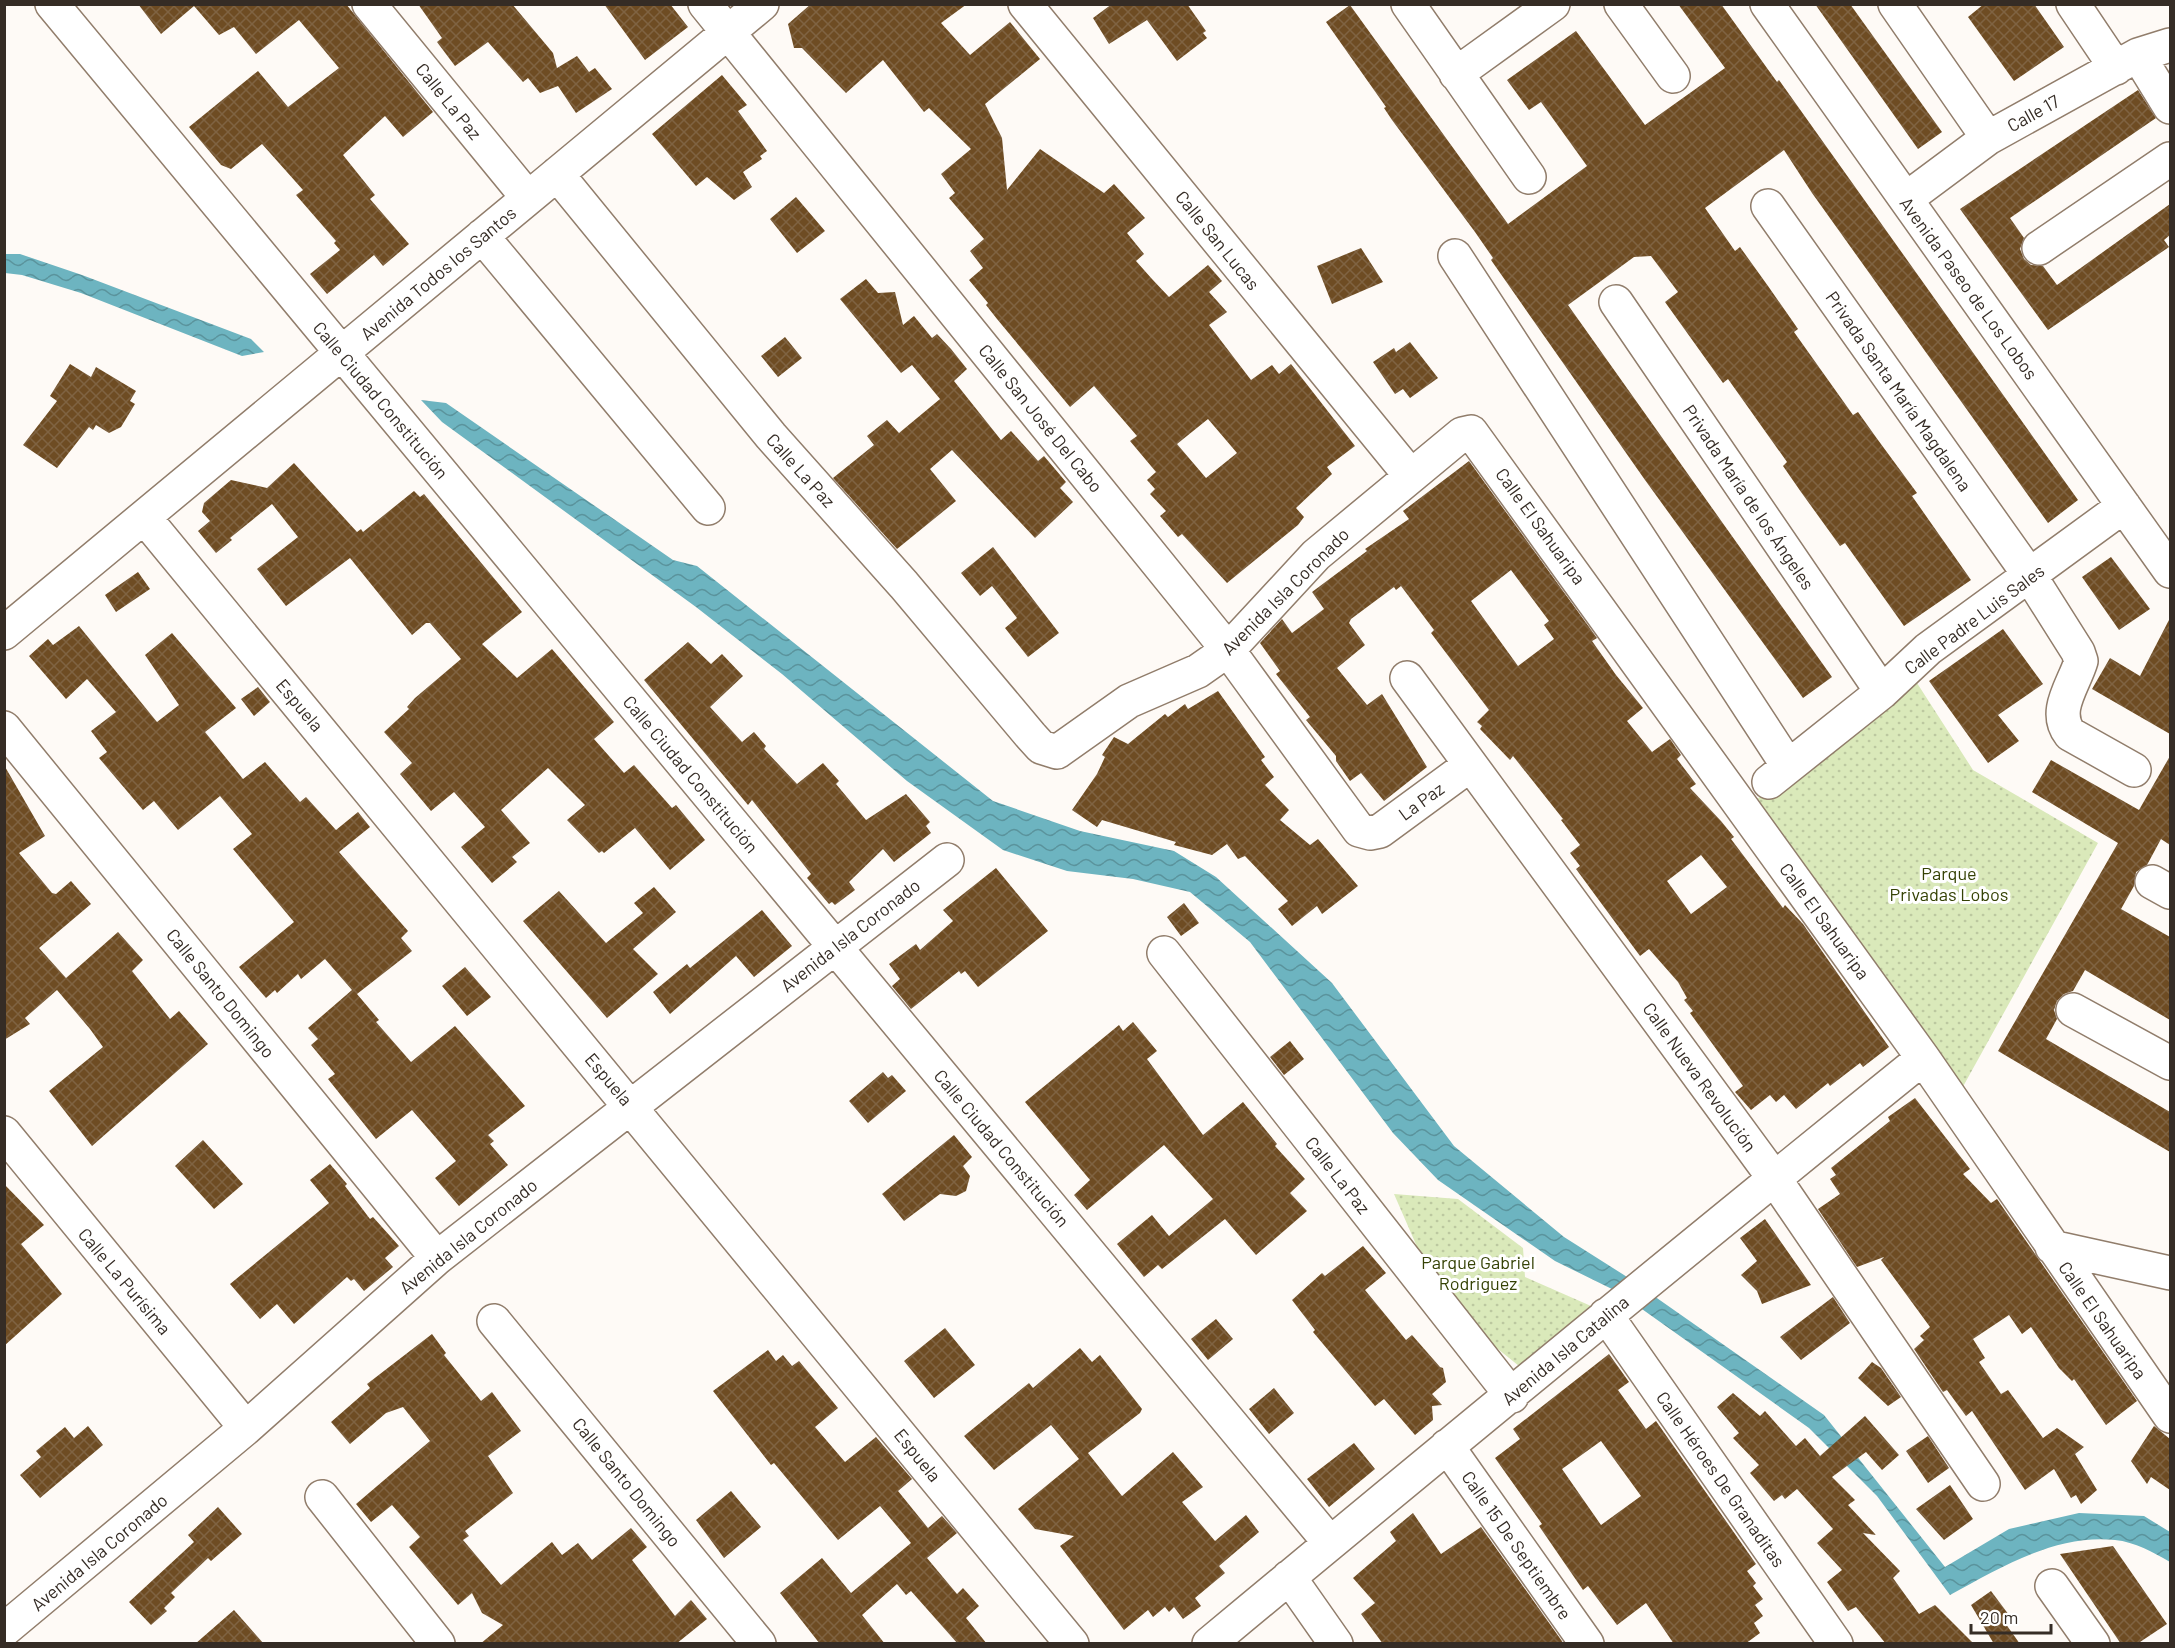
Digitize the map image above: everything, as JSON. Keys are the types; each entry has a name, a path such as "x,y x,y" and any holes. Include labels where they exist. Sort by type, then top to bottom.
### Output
{"street":[{"name":"Calle Ciudad Constitución","path":"52,4 1330,1543"},
{"name":"Calle La Paz","path":"369,4 528,198"},
{"name":"Calle San José Del Cabo","path":"705,4 1228,650 1359,830 1370,833"},
{"name":"Avenida Todos los Santos","path":"4,633 762,4"},
{"name":"Calle San Lucas","path":"1025,4 1410,475"},
{"path":"1408,4 1529,177"},
{"path":"1456,74 1553,4"},
{"path":"1621,4 1673,76"},
{"name":"Avenida Paseo de Los Lobos","path":"1767,4 2170,571"},
{"path":"1895,4 1988,138"},
{"path":"2073,4 2170,107"},
{"name":"Calle 17","path":"1906,199 1988,138 2127,62 2170,45"},
{"path":"2039,248 2170,159"},
{"name":"Calle La Paz","path":"557,174 771,436 904,585 1041,747 1057,752"},
{"name":"Privada Santa María Magdalena","path":"1768,206 2030,576 2081,661 2061,714 2063,726 2070,734 2134,770"},
{"path":"482,236 708,508"},
{"name":"Calle Padre Luis Sales","path":"1455,256 1779,774 1882,692 1928,649 2124,506"},
{"name":"Privada María de los Ángeles","path":"1616,302 1882,692"},
{"name":"Avenida Isla Coronado","path":"1057,752 1129,701 1198,671 1228,650 1316,555 1410,475 1462,434 1471,432"},
{"name":"Calle El Sahuaripa","path":"1471,432 1923,1058 2170,1416"},
{"name":"Espuela","path":"144,517 631,1105 1072,1644"},
{"name":"Calle Nueva Revolución","path":"1407,678 1774,1178 1983,1484"},
{"name":"Calle Santo Domingo","path":"4,728 437,1258"},
{"name":"La Paz","path":"1370,833 1380,831 1470,765"},
{"name":"Avenida Isla Coronado","path":"4,1630 246,1428 437,1258 946,860"},
{"name":"Calle La Paz","path":"1164,953 1512,1396"},
{"path":"2073,1010 2170,1064"},
{"name":"Avenida Isla Catalina","path":"1209,1644 1447,1446 1512,1396 1663,1268 1923,1058"},
{"name":"Calle La Purísima","path":"4,1133 246,1428"},
{"path":"2052,1247 2170,1273"},
{"name":"Calle Héroes De Granaditas","path":"1611,1311 1836,1644"},
{"name":"Calle Santo Domingo","path":"494,1321 759,1644"},
{"name":"Calle 15 De Septiembre","path":"1447,1446 1587,1644"},
{"path":"322,1497 438,1644"},
{"path":"1289,1577 1336,1644"},
{"path":"2052,1586 2093,1644"}],"green space":[{"name":"Parque Privadas Lobos","path":"1917,683 1973,770 2098,843 1960,1092 1757,799"},
{"name":"Parque Gabriel Rodriguez","path":"1394,1194 1458,1199 1523,1248 1525,1277 1591,1306 1519,1366 1442,1304"}],"water":[{"path":"5,254 20,254 82,275 251,339 264,352 242,356 81,293 22,275 5,273"},
{"path":"421,400 446,403 673,560 697,566 993,801 1080,831 1174,851 1216,877 1332,983 1454,1146 1564,1237 1624,1275 1824,1415 1945,1567 2009,1529 2079,1513 2144,1516 2170,1532 2170,1562 2144,1548 2122,1541 2071,1542 2008,1564 1950,1595 1877,1496 1809,1428 1618,1292 1555,1261 1438,1180 1393,1133 1250,942 1190,892 1133,879 1067,871 1003,850 907,781 782,674 696,607 442,422"}],"building":[{"path":"138,4 346,4 433,112 403,137 385,116 343,155 375,195 370,199 409,244 383,266 374,255 327,294 310,274 340,250 334,243 336,241 296,195 303,190 262,144 231,169 221,165 189,127 258,71 288,107 339,68 299,20 256,54 234,27 219,35 194,6 161,34"},
{"path":"418,4 512,4 553,53 557,68 577,56 589,72 595,68 612,89 576,113 558,86 540,93 528,78 523,82 488,42 455,66 437,42 442,38"},
{"path":"604,4 670,4 688,27 645,60"},
{"path":"811,4 967,4 941,23 970,55 1010,22 1040,59 985,104 1002,138 1007,190 1040,149 1104,193 1114,184 1145,218 1127,233 1144,254 1136,261 1152,279 1169,297 1208,265 1222,281 1209,292 1227,312 1209,325 1251,380 1272,365 1279,374 1291,364 1355,446 1327,467 1332,474 1296,508 1304,517 1298,525 1227,583 1182,534 1178,537 1160,516 1166,511 1150,494 1155,489 1147,480 1156,472 1130,441 1137,436 1094,386 1070,407 997,319 986,305 988,303 969,280 983,268 970,251 984,239 949,198 955,193 941,174 971,149 929,108 924,112 883,60 846,93 802,48 794,48 788,24","holes":["1208,419 1237,453 1206,478 1177,444"]},
{"path":"1112,4 1187,4 1206,31 1203,33 1207,38 1177,61 1147,20 1109,44 1093,18"},
{"path":"1678,4 1721,4 1777,82 1779,80 2078,500 2048,523 1812,193 1784,150 1705,208 1735,251 1740,247 1798,329 1794,332 1853,415 1858,412 1917,493 1912,496 1971,580 1904,626 1845,543 1840,546 1801,492 1783,466 1787,462 1728,379 1723,383 1665,302 1678,292 1651,256 1634,257 1568,305 1832,677 1803,698 1645,480 1491,260 1493,258 1475,232 1392,120 1384,108 1386,107 1326,22 1350,5 1508,224 1587,166 1541,102 1529,110 1507,80 1576,31 1645,125 1725,68"},
{"path":"1815,4 1850,4 1942,132 1918,149"},
{"path":"1984,4 2034,4 2064,47 2014,81 1968,17"},
{"path":"722,75 747,105 738,111 767,151 760,156 762,159 743,172 752,187 734,200 707,177 696,186 652,134"},
{"path":"2138,90 2156,118 2010,218 2024,238 2020,249 2024,259 2031,265 2043,266 2057,285 2170,204 2170,235 2164,240 2169,247 2048,330 1960,209"},
{"path":"796,197 825,231 797,253 770,219"},
{"path":"1361,248 1383,282 1332,304 1317,266"},
{"path":"866,279 878,293 895,292 903,325 914,316 932,338 937,334 951,349 967,369 954,381 1001,440 1011,431 1038,461 1044,456 1066,482 1060,488 1073,502 1035,538 952,450 930,469 956,501 897,549 833,478 874,445 867,436 887,420 899,433 940,399 912,365 901,373 840,299"},
{"path":"785,337 802,358 778,377 761,356"},
{"path":"1410,342 1438,378 1410,398 1403,389 1395,394 1373,362 1394,348 1396,352"},
{"path":"70,364 91,377 96,367 136,391 130,401 135,404 121,427 109,433 96,425 93,430 89,427 57,468 23,445 57,401 50,396"},
{"path":"1469,461 1597,638 1592,641 1643,708 1627,721 1652,752 1670,739 1681,755 1677,759 1696,784 1690,788 1734,837 1731,839 1783,908 1785,905 1803,924 1889,1047 1863,1067 1860,1063 1830,1086 1828,1083 1796,1109 1784,1095 1776,1102 1770,1095 1751,1110 1735,1092 1743,1086 1690,1013 1693,1011 1684,1000 1687,998 1678,982 1649,949 1640,956 1576,869 1580,866 1570,853 1580,845 1561,820 1563,819 1513,756 1510,760 1480,729 1482,726 1477,722 1489,710 1431,633 1434,630 1401,586 1396,590 1394,587 1351,619 1349,623 1365,645 1337,668 1367,705 1382,694 1427,767 1384,801 1361,773 1350,781 1336,761 1336,756 1306,720 1310,717 1276,674 1280,671 1260,643 1282,619 1292,633 1324,609 1312,592 1367,551 1365,549 1409,519 1403,511","holes":["1511,570 1549,621 1544,625 1554,639 1518,666 1471,601","1701,855 1727,887 1691,914 1667,881"]},
{"path":"294,463 357,532 361,529 363,532 414,491 420,497 424,494 522,612 482,644 517,678 552,649 614,722 594,739 624,773 634,765 672,808 676,805 705,840 670,870 635,828 604,853 602,851 599,853 567,820 585,805 548,768 501,810 530,843 512,857 517,862 492,883 461,847 485,827 454,792 431,811 400,774 412,763 384,732 409,709 407,707 415,698 461,659 430,623 426,623 412,635 350,558 286,606 257,569 298,537 272,504 230,538 232,540 216,553 198,531 210,521 202,512 204,503 231,480 267,488"},
{"path":"993,547 1059,633 1028,657 1005,628 1017,618 992,586 980,596 961,573"},
{"path":"2111,557 2150,609 2119,630 2082,577"},
{"path":"138,572 150,589 116,612 105,595"},
{"path":"2170,618 2170,734 2092,689 2110,658 2140,676"},
{"path":"79,626 157,722 179,705 145,655 172,633 236,708 205,732 243,779 265,762 300,802 306,797 336,830 358,812 370,827 339,852 408,931 401,938 412,951 357,994 379,1020 376,1022 411,1062 455,1026 525,1106 488,1135 494,1141 490,1144 508,1165 459,1206 435,1178 456,1161 412,1110 376,1139 328,1079 335,1074 311,1045 318,1039 308,1028 352,990 325,959 301,979 298,974 277,993 275,990 266,998 239,967 294,922 233,849 252,834 220,796 178,830 154,801 143,810 99,758 107,752 91,731 116,712 87,679 66,699 29,656 48,639 53,645"},
{"path":"2003,629 2043,684 1998,715 2019,741 1988,763 1929,681"},
{"path":"688,642 711,664 722,654 743,676 710,707 742,742 754,732 766,746 764,749 797,784 823,763 839,781 836,784 866,820 906,794 930,822 926,826 931,833 894,862 883,849 849,882 855,890 835,905 832,902 829,904 807,878 811,874 752,800 748,805 644,680"},
{"path":"258,687 270,702 254,716 241,699"},
{"path":"1218,691 1265,757 1261,760 1274,777 1265,785 1289,810 1280,820 1310,845 1318,839 1358,886 1322,914 1317,906 1292,926 1278,909 1288,901 1245,856 1238,859 1227,844 1212,855 1174,845 1176,842 1102,820 1097,827 1072,810 1097,774 1105,757 1102,755 1114,737 1128,744 1165,714 1168,717 1185,704 1188,709"},
{"path":"2170,756 2170,845 2161,839 2147,865 2136,872 2134,886 2121,909 2170,937 2170,1020 2085,970 2073,991 2064,994 2057,1001 2054,1010 2057,1019 2046,1039 2170,1112 2170,1152 1998,1051 2118,843 2032,792 2051,760 2139,810"},
{"path":"4,765 45,836 19,853 52,893 56,894 71,881 91,904 39,948 66,978 118,932 143,960 132,971 170,1019 179,1011 208,1044 92,1146 49,1091 103,1047 90,1029 57,990 25,1018 30,1024 4,1040"},
{"path":"996,868 1048,931 978,987 965,971 961,974 959,971 911,1009 892,986 900,979 889,964 916,944 920,950 953,921 943,910"},
{"path":"654,887 676,912 633,949 658,974 607,1018 523,921 559,891 606,943 643,913 634,903"},
{"path":"1184,903 1199,923 1181,936 1167,917"},
{"path":"762,910 792,946 754,977 736,956 670,1014 653,992 687,964 690,968"},
{"path":"465,967 491,997 467,1016 442,986"},
{"path":"1133,1022 1157,1051 1147,1059 1203,1135 1243,1102 1277,1144 1275,1146 1305,1179 1290,1193 1307,1211 1256,1255 1225,1219 1162,1269 1158,1265 1144,1277 1117,1244 1152,1215 1169,1236 1213,1199 1164,1145 1087,1210 1074,1195 1090,1180 1025,1102 1119,1025 1123,1031"},
{"path":"1290,1041 1304,1059 1284,1075 1270,1057"},
{"path":"883,1072 888,1078 892,1075 906,1091 868,1123 849,1101"},
{"path":"1915,1098 1970,1169 1963,1174 1991,1203 1997,1199 2137,1401 2106,1425 2074,1379 2072,1381 2059,1368 2031,1327 2022,1334 2009,1315 1973,1339 1985,1358 1979,1362 2001,1394 2008,1390 2043,1438 2057,1428 2084,1447 2075,1454 2097,1490 2081,1504 2076,1495 2071,1498 2054,1469 2025,1490 1972,1411 1966,1416 1947,1390 1943,1392 1914,1349 1924,1340 1920,1336 1930,1327 1881,1260 1884,1257 1857,1267 1818,1209 1840,1194 1830,1179 1836,1175 1831,1168 1890,1121 1888,1117"},
{"path":"954,1135 972,1157 963,1166 970,1176 966,1191 956,1196 940,1194 904,1221 882,1194"},
{"path":"203,1140 243,1184 214,1209 175,1166"},
{"path":"330,1164 347,1184 345,1186 370,1219 373,1217 399,1246 385,1258 393,1267 364,1291 354,1279 351,1281 347,1277 294,1324 277,1304 260,1319 230,1284 329,1203 310,1180"},
{"path":"4,1184 44,1225 21,1244 62,1294 4,1346"},
{"path":"1765,1219 1811,1285 1762,1304 1757,1291 1741,1275 1757,1261 1740,1238"},
{"path":"1363,1246 1386,1273 1365,1290 1406,1340 1412,1335 1443,1368 1446,1382 1432,1394 1442,1405 1432,1406 1433,1420 1415,1435 1384,1399 1375,1406 1313,1332 1315,1330 1292,1300 1322,1273 1325,1276"},
{"path":"1833,1297 1850,1323 1801,1360 1780,1337"},
{"path":"1216,1319 1233,1339 1208,1360 1191,1339"},
{"path":"945,1328 975,1365 934,1398 904,1361"},
{"path":"432,1334 446,1353 444,1355 481,1401 492,1392 521,1431 488,1456 513,1493 465,1531 469,1536 463,1540 501,1585 552,1542 562,1555 578,1543 592,1560 631,1528 647,1547 632,1560 675,1616 691,1600 707,1619 676,1644 480,1644 503,1625 482,1613 472,1593 458,1605 409,1547 420,1537 392,1505 371,1522 356,1504 430,1441 403,1407 386,1413 350,1444 331,1422 370,1388 367,1384"},
{"path":"1080,1348 1092,1362 1100,1355 1142,1409 1140,1413 1088,1453 1122,1496 1173,1452 1203,1487 1182,1502 1215,1541 1246,1515 1259,1532 1219,1566 1225,1573 1195,1598 1201,1606 1183,1619 1174,1607 1169,1612 1165,1607 1153,1617 1148,1610 1124,1630 1060,1546 1074,1536 1035,1529 1018,1509 1079,1459 1051,1425 994,1470 964,1436 1029,1383 1033,1388"},
{"path":"768,1350 776,1361 783,1355 792,1366 799,1361 838,1408 815,1427 845,1462 876,1437 912,1479 898,1491 928,1528 942,1516 957,1533 927,1558 957,1594 963,1588 979,1606 966,1618 987,1644 958,1644 911,1591 906,1595 897,1584 862,1615 885,1644 820,1644 780,1593 822,1558 851,1593 911,1543 880,1506 838,1540 774,1463 771,1465 713,1391"},
{"path":"1609,1354 1629,1382 1618,1390 1646,1429 1656,1421 1756,1564 1747,1571 1756,1583 1753,1586 1763,1599 1755,1605 1763,1616 1754,1623 1760,1633 1745,1644 1674,1644 1646,1603 1617,1625 1588,1586 1583,1590 1539,1526 1542,1524 1495,1458 1520,1439 1513,1429","holes":["1601,1441 1641,1496 1601,1525 1562,1469"]},
{"path":"1872,1362 1881,1368 1901,1397 1888,1406 1858,1378"},
{"path":"1274,1388 1294,1413 1269,1434 1249,1409"},
{"path":"1733,1393 1760,1416 1765,1411 1796,1446 1805,1438 1820,1456 1865,1416 1899,1455 1882,1470 1866,1452 1832,1477 1855,1500 1848,1505 1876,1535 1863,1533 1900,1571 1893,1578 1919,1614 1935,1605 1974,1644 1886,1644 1856,1607 1848,1611 1827,1582 1842,1570 1817,1543 1833,1529 1797,1489 1785,1499 1782,1495 1774,1501 1750,1473 1759,1465 1733,1438 1739,1433 1717,1407"},
{"path":"88,1426 103,1445 40,1498 20,1475 41,1457 36,1451 65,1427 74,1438"},
{"path":"2154,1426 2170,1439 2170,1490 2151,1477 2147,1484 2131,1461"},
{"path":"1928,1436 1949,1468 1928,1483 1906,1451"},
{"path":"1354,1443 1375,1469 1329,1507 1307,1479"},
{"path":"1950,1485 1973,1519 1944,1540 1916,1509"},
{"path":"731,1491 761,1527 724,1558 696,1520"},
{"path":"218,1507 242,1534 211,1561 208,1558 171,1593 175,1597 164,1608 167,1611 151,1625 129,1602 194,1542 188,1535"},
{"path":"1413,1513 1441,1554 1481,1527 1564,1644 1383,1644 1361,1614 1375,1603 1353,1578 1396,1541 1390,1532"},
{"path":"2113,1546 2167,1624 2137,1644 2121,1644 2060,1554"},
{"path":"1991,1591 2009,1615 2003,1620 2020,1644 1994,1644 1971,1605"},
{"path":"234,1610 264,1644 195,1644"}]}
